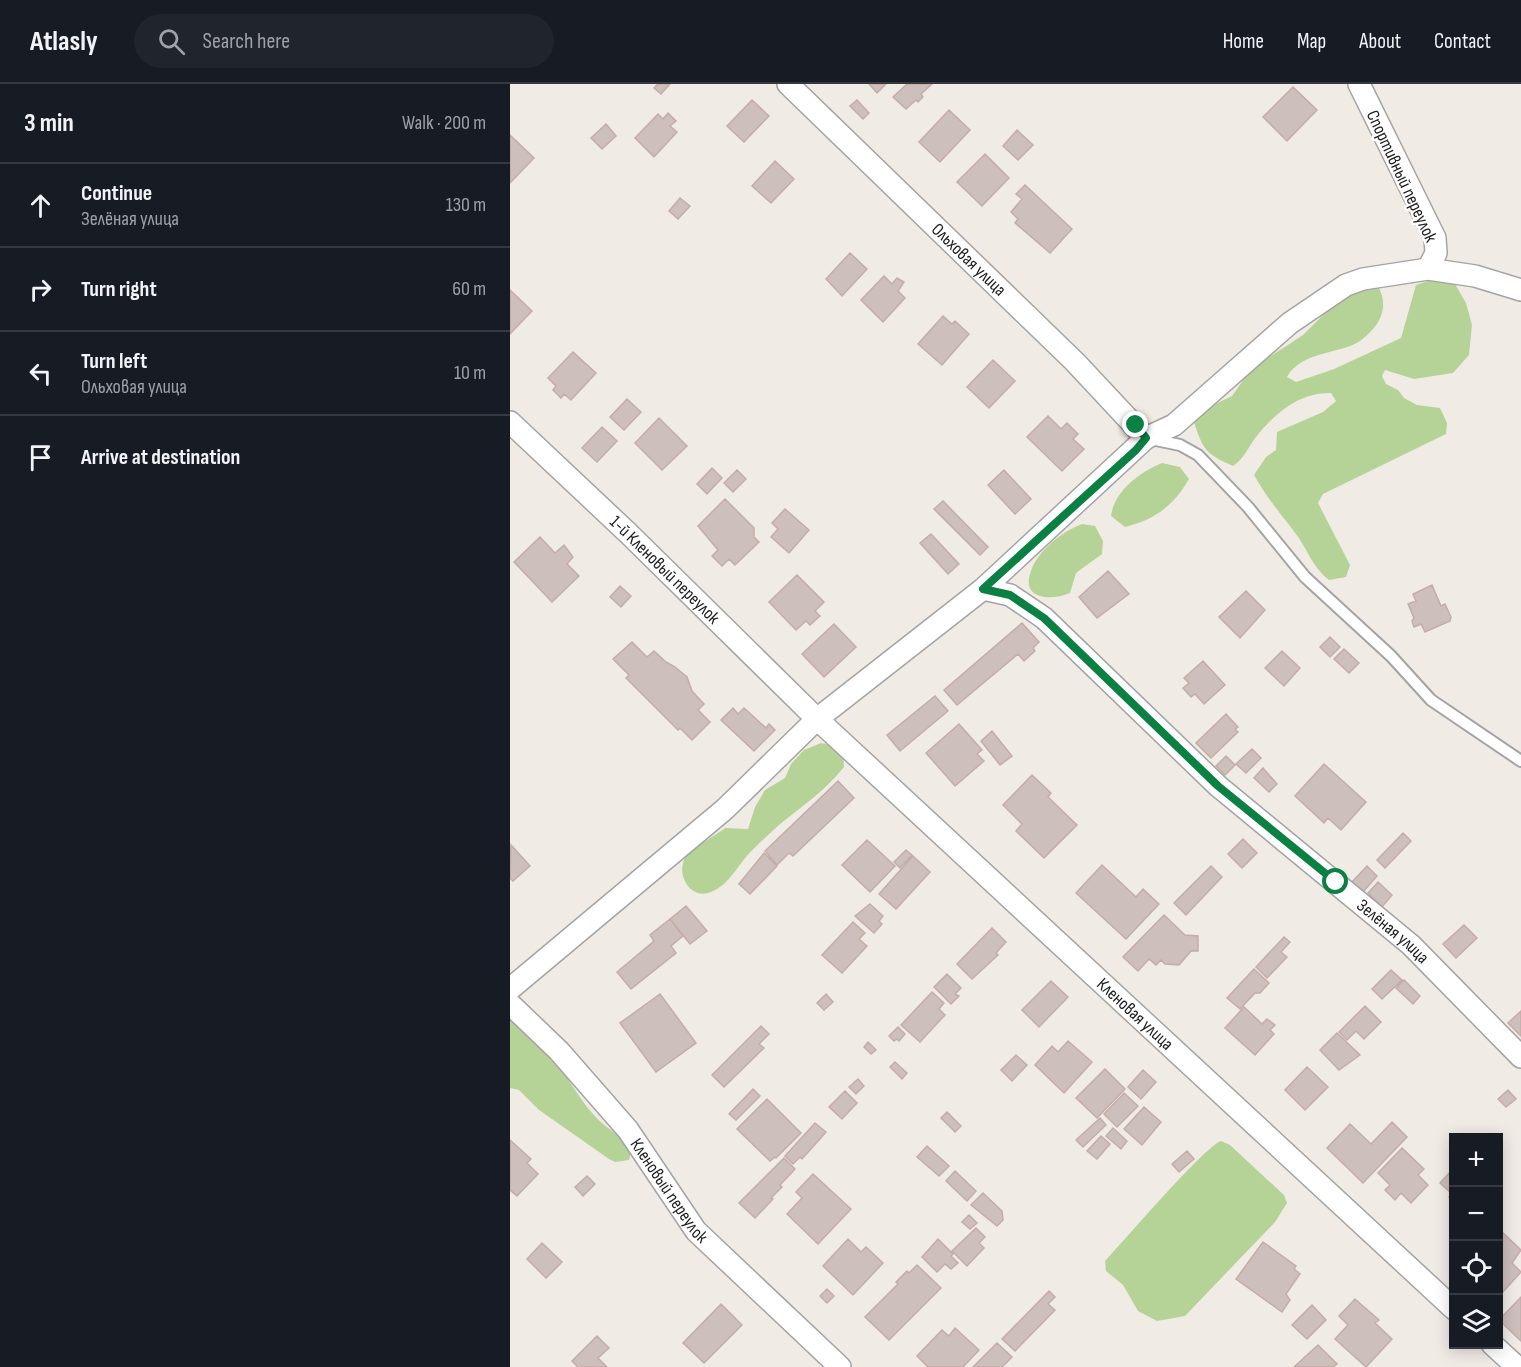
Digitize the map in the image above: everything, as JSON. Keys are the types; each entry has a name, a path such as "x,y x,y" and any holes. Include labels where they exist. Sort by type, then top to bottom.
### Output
{"street":[{"name":"Ольховая улица","path":"788,84 1075,362 1146,438"},
{"name":"Спортивный переулок","path":"1359,84 1435,238 1436,253 1428,269"},
{"path":"510,989 724,809 818,719 983,589 1146,438 1174,425 1290,323 1336,290 1363,279 1428,269 1475,276 1521,290"},
{"name":"1-й Кленовый переулок","path":"510,422 652,556 818,719"},
{"name":"Зелёная улица","path":"983,589 1010,595 1044,618 1218,786 1411,945 1521,1057"},
{"name":"Кленовая улица","path":"818,719 1449,1304"},
{"name":"Кленовый переулок","path":"510,1004 559,1051 628,1130 696,1231 840,1367"},
{"path":"1497,1349 1517,1367"}],"lane":[{"path":"1146,438 1180,445 1198,455 1248,507 1305,577 1392,656 1431,700 1521,761"}],"green space":[{"path":"1434,279 1455,284 1466,303 1472,325 1469,355 1453,373 1414,379 1385,370 1382,376 1386,384 1398,390 1404,398 1417,405 1440,408 1447,423 1446,434 1323,494 1318,503 1350,565 1346,577 1329,580 1314,564 1296,534 1254,475 1266,457 1276,450 1277,432 1323,412 1336,401 1331,393 1309,396 1280,412 1263,428 1233,466 1207,450 1194,422 1207,408 1232,396 1251,369 1303,335 1333,305 1362,287 1378,286 1381,294 1383,309 1373,329 1352,345 1302,362 1287,377 1296,382 1334,369 1401,338 1416,285"},
{"path":"1162,463 1180,467 1189,479 1177,497 1163,510 1146,520 1125,527 1111,516 1117,498 1137,477"},
{"path":"1082,524 1095,526 1103,541 1102,554 1076,573 1070,593 1046,597 1033,593 1029,581 1034,563 1059,536"},
{"path":"821,743 831,745 843,754 844,767 837,776 762,841 731,877 717,889 703,894 690,888 682,869 687,855 725,828 748,829 755,807 765,790 785,778 791,764 804,750"},
{"path":"510,1019 535,1036 556,1061 593,1114 632,1148 629,1160 615,1162 609,1159 539,1110 519,1090 510,1088"},
{"path":"1221,1141 1230,1145 1284,1195 1287,1203 1275,1222 1185,1316 1157,1321 1138,1311 1123,1285 1106,1271 1105,1261 1198,1159"}],"building":[{"path":"658,84 670,84 661,94 654,88"},
{"path":"869,84 886,84 877,93"},
{"path":"907,84 932,84 921,94 923,97 918,102 916,100 906,109 893,97"},
{"path":"1293,87 1317,110 1287,141 1263,117"},
{"path":"752,100 769,116 744,142 727,126"},
{"path":"857,100 869,113 863,119 850,106"},
{"path":"949,110 970,130 940,162 919,142"},
{"path":"668,113 676,121 670,126 677,132 654,157 635,138 658,114 663,119"},
{"path":"606,124 616,136 602,149 591,138"},
{"path":"1017,130 1033,145 1018,160 1003,146"},
{"path":"510,135 534,158 510,183"},
{"path":"985,154 1009,178 982,206 957,182"},
{"path":"775,161 794,179 771,203 752,186"},
{"path":"1025,185 1072,229 1050,253 1015,223 1018,219 1011,212 1022,199 1016,194"},
{"path":"680,198 690,206 678,219 669,211"},
{"path":"850,253 867,269 842,296 826,279"},
{"path":"884,276 892,284 897,278 904,282 898,291 905,298 883,322 861,300"},
{"path":"510,290 532,311 510,334"},
{"path":"943,316 952,324 955,321 969,334 942,365 918,344"},
{"path":"573,352 596,373 571,400 564,394 561,398 553,390 556,386 548,378"},
{"path":"993,360 1015,381 989,408 967,387"},
{"path":"627,399 641,412 624,430 610,417"},
{"path":"1048,416 1061,429 1067,423 1078,434 1073,439 1084,449 1062,471 1027,437"},
{"path":"659,418 687,446 662,470 635,443"},
{"path":"602,427 617,441 597,462 582,448"},
{"path":"712,468 722,478 707,494 697,484"},
{"path":"737,470 746,479 733,492 724,483"},
{"path":"1004,470 1031,499 1015,514 988,485"},
{"path":"725,499 754,528 754,537 759,542 735,565 729,559 722,566 712,556 718,550 698,526"},
{"path":"943,501 988,547 980,555 934,509"},
{"path":"785,509 809,530 789,553 771,537 778,529 772,523"},
{"path":"931,534 959,564 948,574 920,543"},
{"path":"540,537 555,553 564,545 573,557 567,564 579,576 552,602 514,562"},
{"path":"1108,571 1129,594 1097,618 1079,597"},
{"path":"797,575 824,602 815,611 820,616 810,625 806,621 796,630 769,602"},
{"path":"1432,585 1441,606 1445,604 1451,617 1450,621 1425,632 1421,624 1414,627 1412,621 1414,618 1408,604 1416,601 1413,594"},
{"path":"620,586 631,596 621,607 610,597"},
{"path":"1246,591 1265,610 1240,638 1219,617"},
{"path":"1022,623 1039,642 1033,648 1035,651 1024,661 1018,654 957,705 944,690"},
{"path":"834,624 856,647 824,677 802,654"},
{"path":"1330,637 1340,647 1330,657 1320,647"},
{"path":"632,642 647,657 654,651 687,677 692,691 704,704 698,710 710,722 692,740 680,728 678,730 626,678 629,675 613,659"},
{"path":"1344,649 1359,663 1349,673 1334,659"},
{"path":"1282,651 1300,668 1284,686 1265,668"},
{"path":"1203,661 1225,685 1204,704 1195,694 1191,697 1183,688 1189,683 1184,678"},
{"path":"935,696 948,711 900,751 887,735"},
{"path":"733,708 738,714 744,708 766,728 769,724 775,730 754,751 721,720"},
{"path":"1226,714 1238,727 1235,729 1238,732 1211,758 1196,743"},
{"path":"959,724 982,750 977,754 984,761 955,786 926,753"},
{"path":"992,731 1012,756 1000,765 981,741"},
{"path":"1252,749 1261,758 1246,773 1236,764"},
{"path":"1226,756 1235,765 1225,775 1216,766"},
{"path":"1324,764 1366,802 1341,830 1328,818 1324,823 1295,796"},
{"path":"1263,768 1277,784 1269,792 1254,778"},
{"path":"1032,775 1051,793 1048,797 1077,825 1044,858 1016,831 1022,824 1003,805"},
{"path":"838,781 854,798 793,856 789,853 777,865 765,851"},
{"path":"1403,833 1411,841 1385,868 1377,860"},
{"path":"1243,839 1257,853 1242,868 1228,854"},
{"path":"867,840 895,866 870,892 842,865"},
{"path":"511,845 530,866 513,881 510,878"},
{"path":"906,850 912,855 900,868 894,862"},
{"path":"764,853 777,866 750,894 739,884"},
{"path":"913,856 930,872 896,909 879,894"},
{"path":"1102,865 1136,897 1143,889 1159,904 1126,939 1076,893"},
{"path":"1211,866 1222,877 1186,915 1174,903"},
{"path":"1367,866 1377,876 1363,892 1352,882"},
{"path":"1378,882 1392,895 1382,907 1368,893"},
{"path":"870,904 883,916 879,921 882,924 874,933 855,916"},
{"path":"686,906 707,931 690,944 670,919"},
{"path":"1164,915 1185,935 1198,936 1198,951 1191,951 1179,965 1165,964 1161,960 1156,965 1149,959 1138,971 1123,957"},
{"path":"670,919 683,936 671,946 676,953 631,989 617,972 654,941 650,935"},
{"path":"853,922 865,933 859,939 867,946 842,973 822,955"},
{"path":"1464,925 1477,938 1456,958 1443,944"},
{"path":"992,928 1006,942 996,953 998,955 972,979 957,964"},
{"path":"1284,937 1290,942 1281,952 1287,957 1267,978 1256,967"},
{"path":"1254,969 1269,983 1260,993 1255,993 1240,1009 1227,998"},
{"path":"1391,970 1402,980 1382,999 1372,989"},
{"path":"947,974 961,988 955,994 959,996 951,1004 934,987"},
{"path":"1404,980 1420,996 1413,1004 1396,988"},
{"path":"1051,981 1068,997 1039,1027 1022,1010"},
{"path":"932,992 944,1003 939,1009 945,1015 920,1042 901,1025"},
{"path":"660,994 696,1043 656,1072 620,1023"},
{"path":"826,994 833,1002 824,1010 817,1003"},
{"path":"1365,1006 1381,1022 1364,1039 1356,1031 1347,1040 1339,1032"},
{"path":"1244,1007 1262,1024 1267,1019 1275,1025 1270,1030 1274,1034 1255,1055 1225,1028"},
{"path":"1521,1011 1521,1036 1508,1023"},
{"path":"761,1026 769,1034 759,1044 764,1048 724,1087 712,1075"},
{"path":"898,1027 905,1034 899,1041 897,1039 894,1041 889,1036"},
{"path":"1337,1033 1360,1055 1339,1070 1320,1050"},
{"path":"1068,1041 1092,1062 1064,1093 1035,1065 1052,1046 1058,1052"},
{"path":"868,1042 876,1050 871,1054 864,1047"},
{"path":"1016,1055 1027,1065 1012,1081 1001,1070"},
{"path":"895,1062 907,1073 902,1079 890,1067"},
{"path":"1307,1067 1328,1087 1305,1110 1285,1090"},
{"path":"1105,1069 1125,1089 1097,1118 1076,1098"},
{"path":"1143,1070 1156,1082 1141,1099 1128,1087"},
{"path":"858,1079 864,1086 856,1094 849,1087"},
{"path":"753,1089 760,1096 736,1120 729,1114"},
{"path":"1508,1090 1516,1099 1506,1107 1498,1099"},
{"path":"845,1091 857,1103 842,1119 829,1107"},
{"path":"1124,1093 1138,1106 1117,1127 1104,1114"},
{"path":"767,1099 801,1133 770,1161 737,1129"},
{"path":"1144,1107 1161,1122 1142,1145 1124,1129"},
{"path":"947,1112 961,1126 955,1132 941,1118"},
{"path":"1100,1118 1106,1125 1083,1147 1076,1140"},
{"path":"1392,1122 1407,1137 1363,1183 1327,1148 1350,1124 1371,1144"},
{"path":"815,1123 826,1132 802,1159 800,1157 793,1164 785,1156"},
{"path":"1113,1128 1127,1141 1121,1149 1106,1136"},
{"path":"1101,1136 1110,1144 1097,1159 1087,1151"},
{"path":"510,1140 531,1159 527,1163 538,1174 517,1196 510,1190"},
{"path":"927,1146 949,1166 939,1176 917,1157"},
{"path":"1402,1148 1424,1169 1418,1175 1428,1185 1411,1203 1401,1193 1395,1200 1385,1190 1390,1185 1378,1173"},
{"path":"1187,1151 1194,1159 1179,1172 1172,1164"},
{"path":"784,1158 795,1169 780,1185 782,1187 771,1198 773,1199 755,1218 739,1203"},
{"path":"955,1171 976,1191 967,1201 946,1181"},
{"path":"1449,1173 1449,1191 1440,1183"},
{"path":"813,1174 851,1209 818,1244 787,1214 802,1198 796,1192"},
{"path":"587,1176 595,1184 583,1196 575,1187"},
{"path":"983,1193 1002,1211 1003,1220 997,1226 971,1205"},
{"path":"969,1215 977,1223 970,1229 962,1222"},
{"path":"976,1228 985,1237 979,1243 984,1248 967,1266 952,1251"},
{"path":"1503,1233 1521,1250 1512,1263 1521,1272 1503,1292"},
{"path":"848,1239 861,1252 866,1247 883,1263 853,1295 823,1266"},
{"path":"938,1239 953,1254 951,1256 958,1263 951,1269 945,1264 937,1272 922,1257"},
{"path":"1263,1242 1296,1266 1294,1269 1300,1274 1286,1294 1290,1300 1282,1312 1236,1279"},
{"path":"542,1243 562,1262 546,1278 527,1259"},
{"path":"917,1265 941,1288 889,1340 865,1317 898,1284 896,1282 907,1271 909,1273"},
{"path":"827,1289 834,1296 827,1303 820,1296"},
{"path":"1049,1291 1055,1297 1048,1304 1055,1310 1015,1351 1002,1339"},
{"path":"1521,1297 1521,1341 1503,1324 1503,1316"},
{"path":"1355,1299 1379,1320 1375,1323 1392,1339 1366,1367 1335,1339 1348,1325 1339,1316"},
{"path":"721,1304 742,1325 704,1363 683,1343"},
{"path":"1312,1305 1326,1320 1307,1339 1292,1325"},
{"path":"955,1328 979,1350 963,1367 928,1367 917,1356 942,1330 949,1336"},
{"path":"597,1336 609,1348 598,1358 607,1367 578,1367 572,1361"},
{"path":"997,1343 1012,1357 1002,1367 973,1367"},
{"path":"1318,1345 1337,1364 1333,1367 1294,1367"}],"route":[{"path":"1136,425 1146,438 1136,450 983,589 1010,595 1044,618 1218,786 1336,882"}]}
